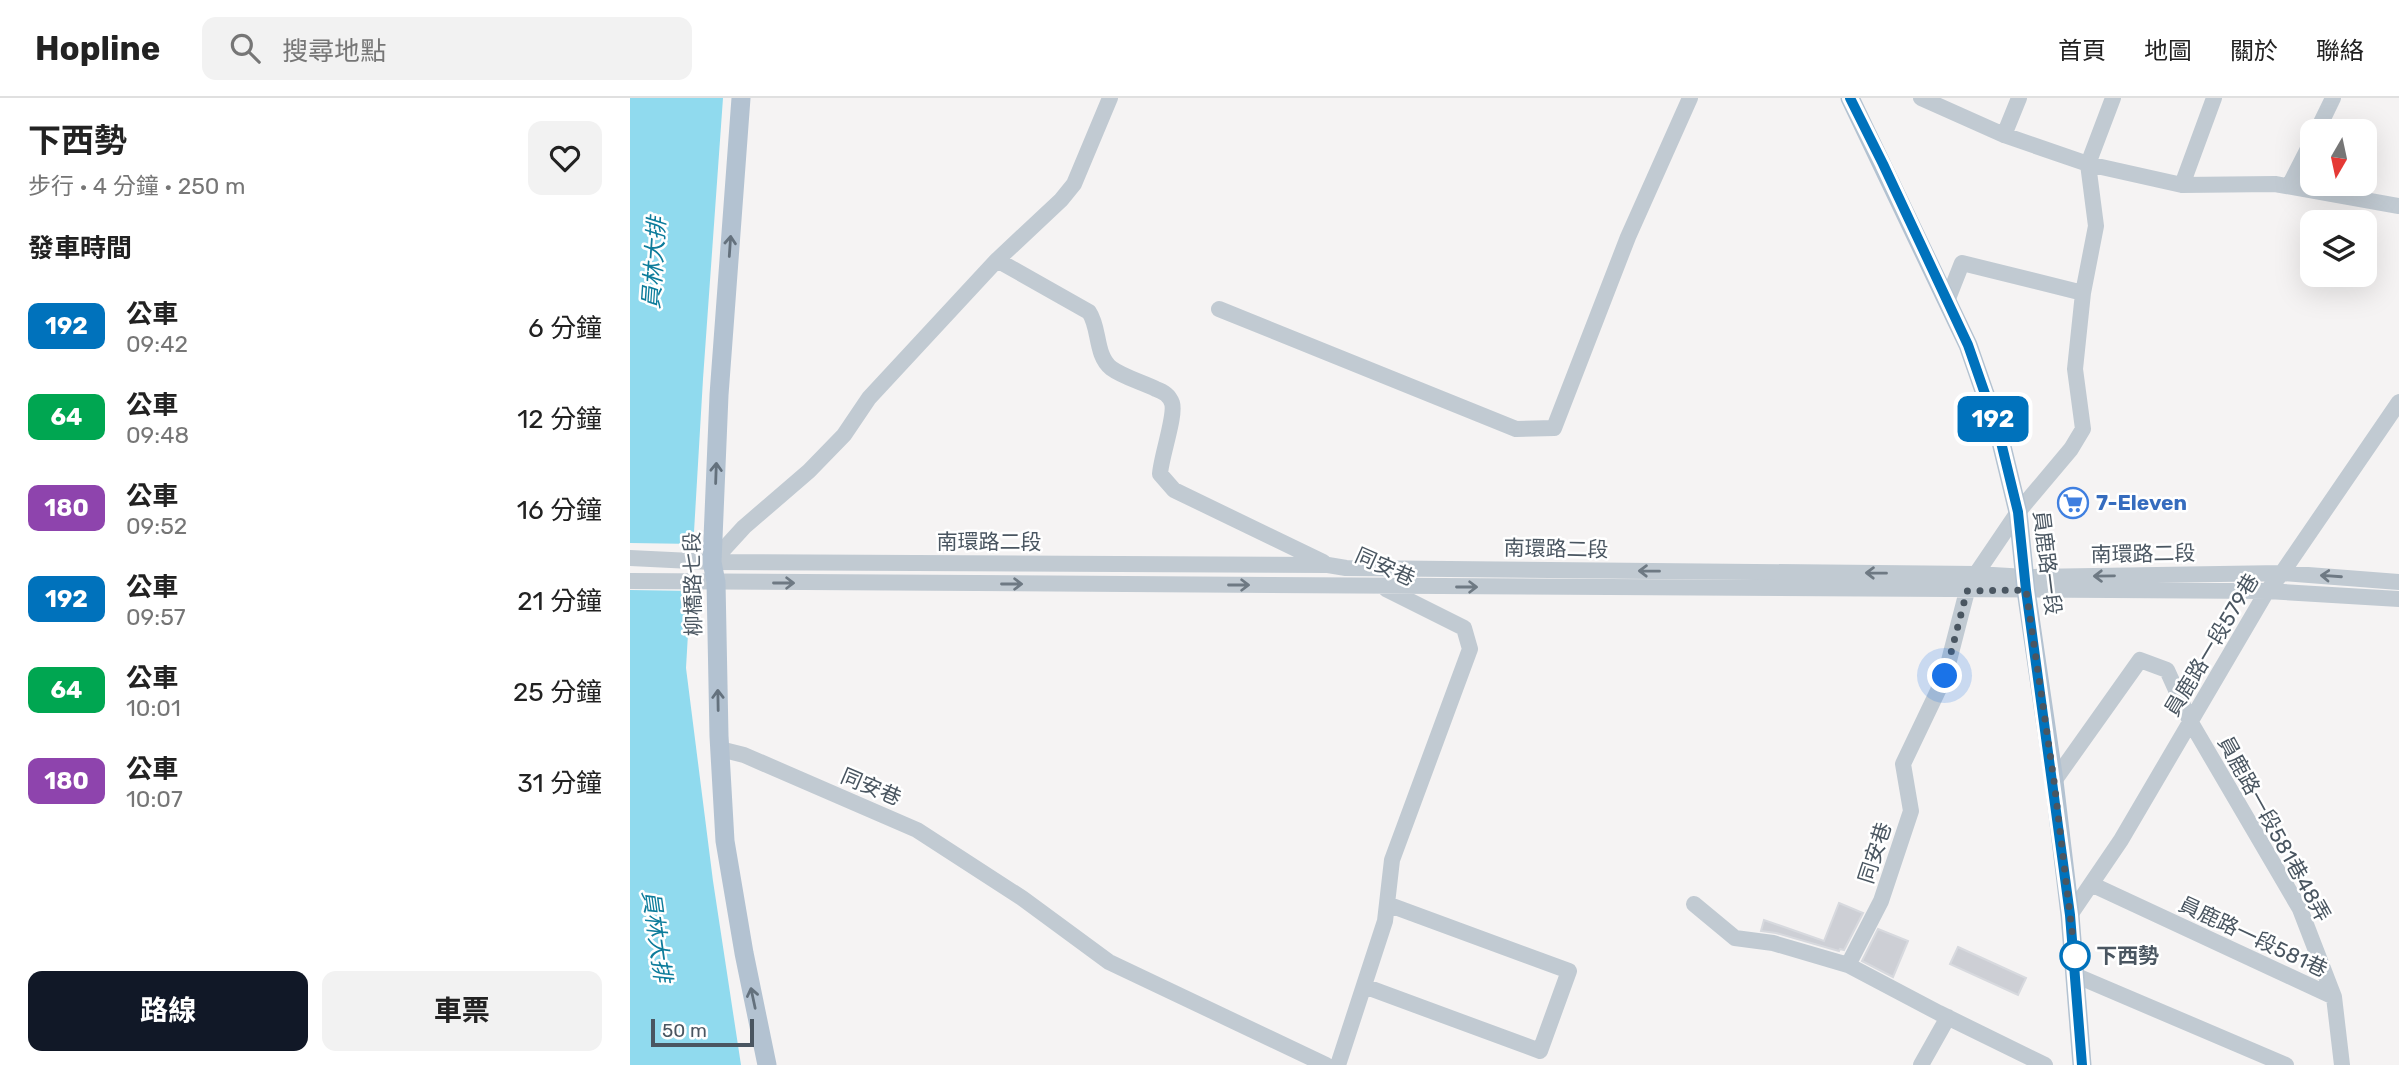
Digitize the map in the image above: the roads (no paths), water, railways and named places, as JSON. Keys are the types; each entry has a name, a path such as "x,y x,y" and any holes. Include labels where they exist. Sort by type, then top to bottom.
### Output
{"main road":[{"name":"柳橋路七段","path":"741,98 705,561 725,841 744,953 768,1065"},
{"name":"員鹿路一段","path":"1850,98 1968,345 1999,434 2018,512 2070,915 2077,976 2082,1065"}],"street":[{"path":"705,561 809,471 835,444 869,398 997,260 1061,200 1074,184 1110,98"},
{"path":"1219,309 1516,429 1554,428 1628,237 1690,98"},
{"path":"1921,98 2004,135 2088,164 2182,185 2275,184 2399,206"},
{"path":"2004,135 2019,98"},
{"path":"1976,574 2018,512 2071,449 2083,429 2075,369 2083,293 2096,226 2088,164 2113,98"},
{"path":"2182,185 2214,98"},
{"path":"2323,119 2333,98"},
{"path":"2289,186 2300,164"},
{"name":"同安巷","path":"997,260 1089,312 1095,320 1103,356 1111,368 1166,393 1172,403 1173,412 1161,458 1160,474 1174,490 1328,565 1381,586 1464,628 1471,649 1392,860 1385,921 1338,1065"},
{"path":"1947,301 1962,263 2083,293"},
{"name":"員鹿路一段579巷","path":"2070,915 2093,885 2267,591 2399,402"},
{"name":"南環路二段","path":"630,558 705,561 1328,565 1346,568 1976,574 2026,583 2267,591 2399,599"},
{"name":"南環路二段","path":"630,581 1967,591 2026,583 2282,573 2399,582"},
{"name":"同安巷","path":"1848,965 1881,901 1911,811 1903,764 1945,676 1967,591"},
{"name":"員鹿路一段581巷48弄","path":"2054,781 2140,660 2167,670 2190,721 2300,909 2334,998"},
{"name":"同安巷","path":"720,749 744,755 917,830 1022,898 1109,962 1326,1065"},
{"name":"員鹿路一段581巷","path":"2093,885 2334,998 2342,1065"},
{"path":"1364,986 1540,1051 1569,971 1387,904"},
{"path":"1694,904 1735,938 1773,943 1848,965 2045,1065"},
{"path":"2077,976 2286,1065"},
{"path":"1921,1065 1948,1017"}],"water":[{"name":"員林大排","path":"630,98 723,98 686,668 713,881 741,1065 630,1065"}],"place":[{"name":"7-Eleven","path":"2073,503"},
{"name":"下西勢","path":"2075,956"}]}
